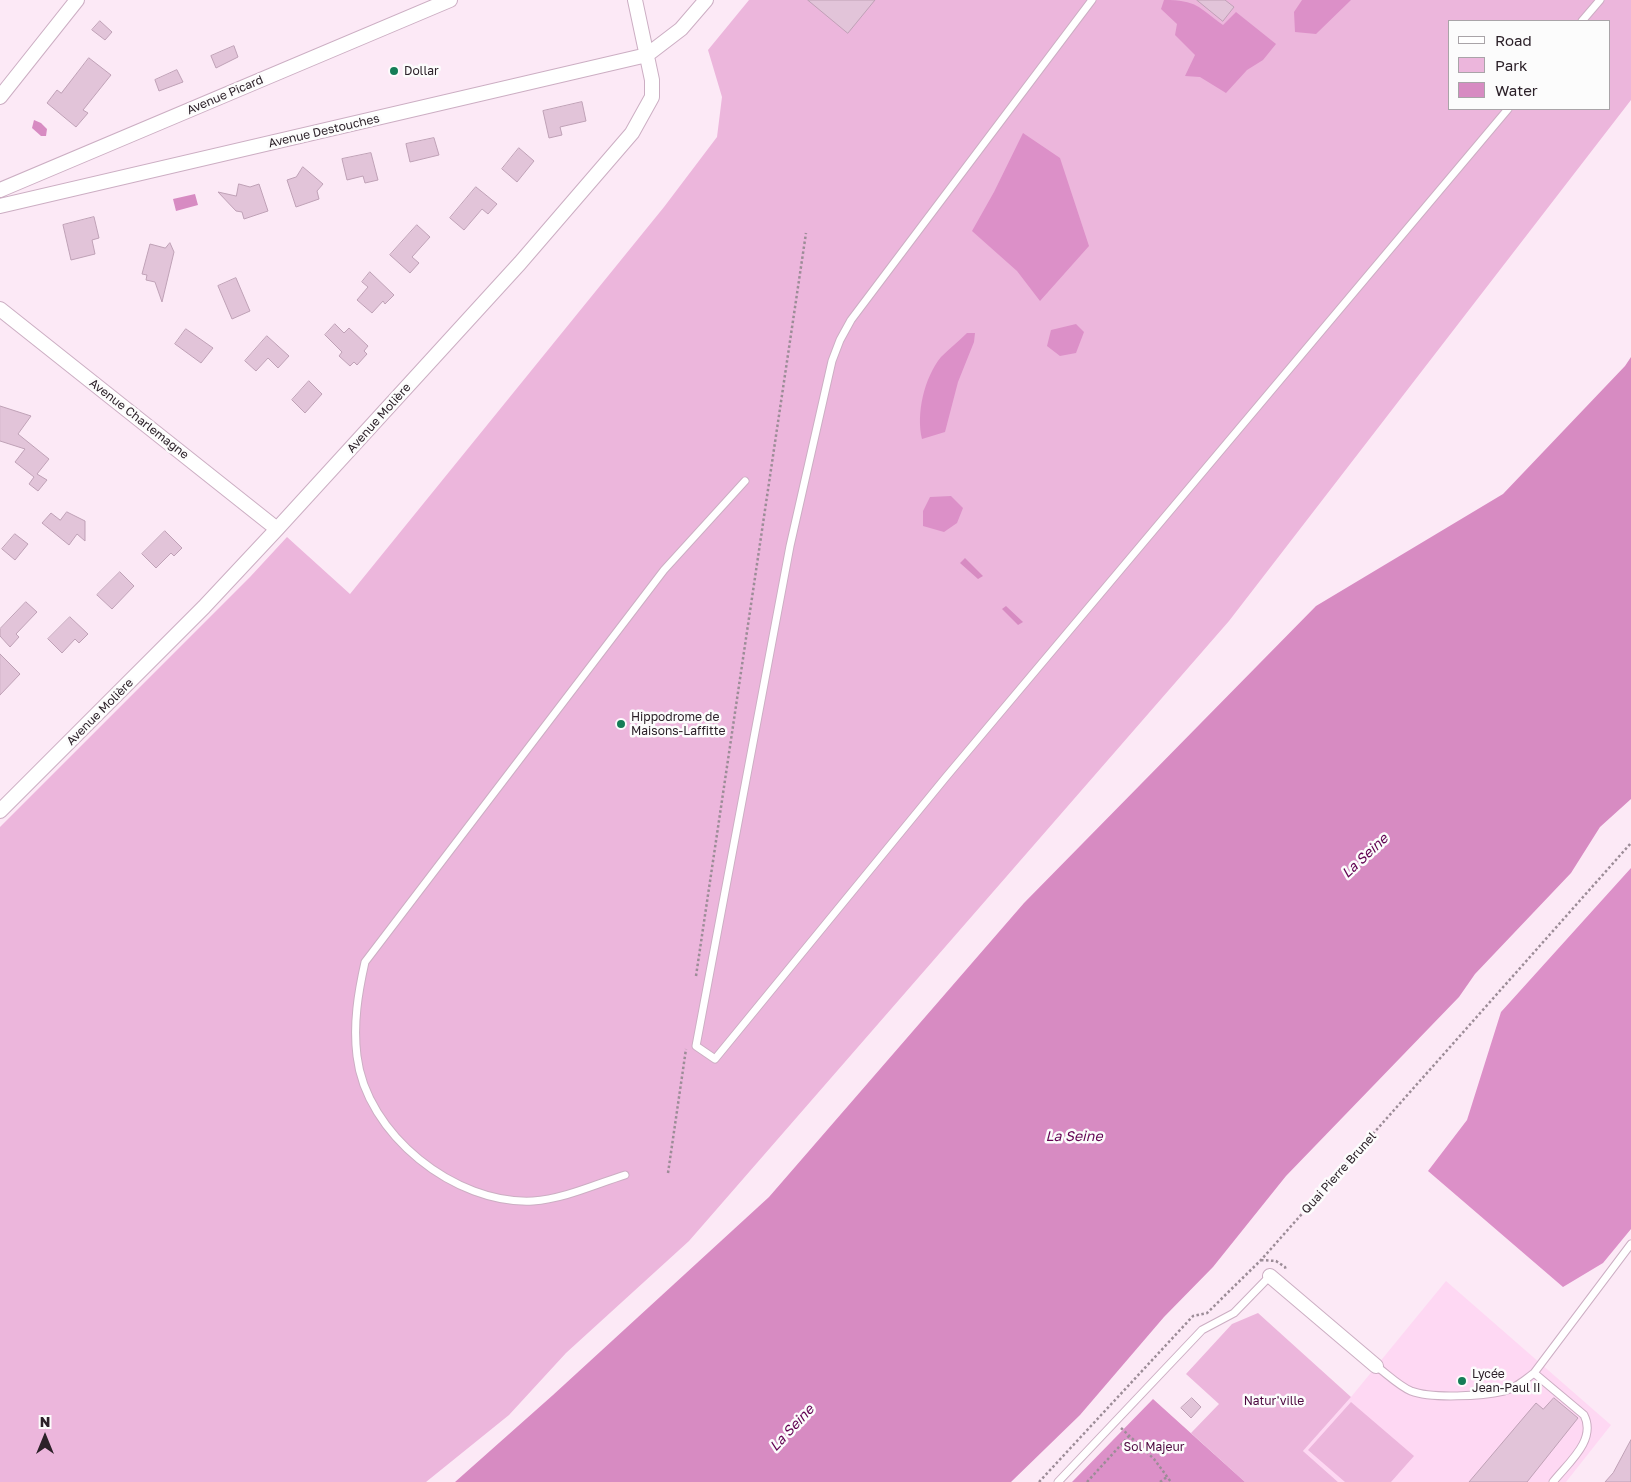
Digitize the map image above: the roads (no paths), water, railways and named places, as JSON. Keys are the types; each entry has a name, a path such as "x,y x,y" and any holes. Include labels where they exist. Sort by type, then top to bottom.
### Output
{"street":[{"path":"0,98 77,0"},
{"name":"Avenue Picard","path":"0,190 450,0"},
{"name":"Avenue Molière","path":"0,811 204,608 520,263 632,134 652,97 652,80 635,0"},
{"path":"647,55 681,29 706,0"},
{"name":"Avenue Destouches","path":"0,206 647,55"},
{"name":"Avenue Charlemagne","path":"0,309 277,529"},
{"path":"1270,1276 1376,1366"}],"lane":[{"path":"1092,0 851,320 840,340 832,361 790,546 696,1046 715,1059 946,777 1507,110"},
{"path":"1583,20 1600,0"},
{"path":"624,1175 570,1193 533,1201 498,1198 459,1185 424,1165 395,1136 370,1101 357,1057 356,1003 366,962 664,570 745,481"},
{"path":"1376,1366 1410,1391 1432,1394 1482,1394 1505,1390 1520,1384 1534,1373 1631,1244"},
{"path":"1058,1482 1202,1330 1234,1313 1270,1276"},
{"path":"1534,1373 1584,1415 1589,1424 1585,1442 1553,1482"}],"water":[{"path":"34,120 41,123 47,129 46,136 41,136 32,128"},
{"path":"195,194 198,205 176,211 173,199"},
{"name":"La Seine","path":"1631,357 1631,799 1600,827 1571,873 1475,974 1459,997 1286,1176 1213,1267 1164,1317 1080,1415 1011,1482 455,1482 769,1197 1024,903 1316,606 1503,494 1625,366"},
{"path":"965,558 983,576 978,579 960,563"},
{"path":"1006,606 1023,622 1018,625 1002,609"}],"place":[{"name":"Dollar","path":"394,71"},
{"name":"Hippodrome de Maisons-Laffitte","path":"621,724"},
{"name":"Lycée Jean-Paul II","path":"1462,1381"}],"park label":[{"name":"Natur'ville","path":"1274,1401"},
{"name":"Sol Majeur","path":"1154,1447"}]}
